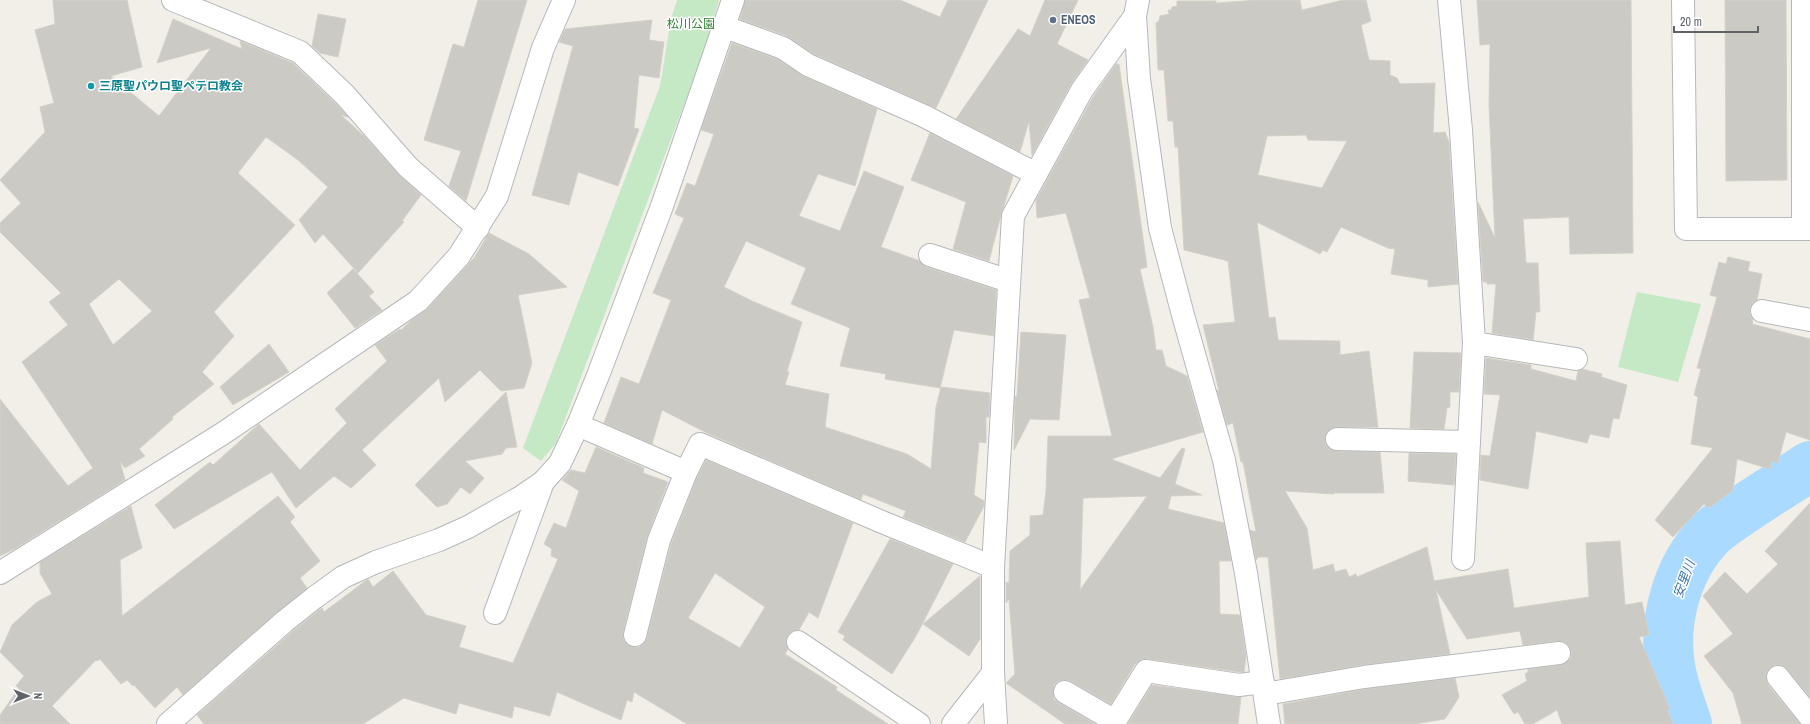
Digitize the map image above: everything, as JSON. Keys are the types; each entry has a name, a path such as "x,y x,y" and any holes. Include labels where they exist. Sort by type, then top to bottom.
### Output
{"street":[{"path":"173,0 300,52 345,96 408,167 478,228"},
{"path":"0,573 222,434 418,301 459,256 497,196 543,48 564,0"},
{"path":"168,724 285,621 343,577 371,564 439,540 468,527 521,497 543,482 560,463 578,425 662,206 725,27 733,0"},
{"path":"1449,0 1461,130 1474,343 1463,559"},
{"path":"1683,0 1686,228 1807,229 1803,0"},
{"path":"996,724 993,673 993,567 1013,216 1082,90 1137,8"},
{"path":"1137,8 1139,79 1160,228 1224,460 1246,573 1269,724"},
{"path":"725,27 783,48 808,65 924,116 1036,174"},
{"path":"930,255 1009,281"},
{"path":"1762,311 1810,320"},
{"path":"1474,343 1576,359"},
{"path":"578,425 686,472"},
{"path":"1337,439 1469,442"},
{"path":"635,635 660,540 686,472 700,444 882,522 993,567"},
{"path":"495,612 543,482"},
{"path":"798,642 919,724"},
{"path":"1065,692 1118,722 1146,671 1264,688 1559,653"},
{"path":"953,724 993,673"},
{"path":"1778,677 1810,717"}],"green space":[{"name":"松川公園","path":"677,0 719,0 702,57 556,443 541,461 523,448 660,86 671,19"},
{"path":"1637,292 1701,304 1678,382 1618,367"}],"building":[{"path":"53,0 127,0 142,67 111,76 159,116 211,48 157,63 173,19 242,49 240,41 293,63 336,104 348,117 341,115 365,137 399,175 421,195 402,221 404,222 358,273 323,234 315,243 299,220 328,187 298,160 266,137 238,173 295,225 214,312 234,336 202,372 214,384 172,417 173,419 139,449 145,456 125,468 120,461 125,480 16,548 0,556 0,399 68,486 93,468 22,362 68,325 49,302 61,293 0,232 0,223 21,203 0,180 45,132 40,107 54,103 35,30 55,24","holes":["119,279 152,311 113,345 89,304"]},
{"path":"478,0 527,0 466,201 449,186 461,151 424,140 453,44 464,47"},
{"path":"745,0 900,0 940,17 948,0 988,0 936,108 814,54 787,36 740,19"},
{"path":"1045,0 1078,0 1057,44 1088,60 1071,84 1032,155 1029,121 1020,152 956,119 1018,29 1030,36"},
{"path":"1258,0 1300,0 1302,10 1343,0 1366,0 1371,21 1361,25 1369,60 1390,61 1390,75 1397,78 1400,84 1435,83 1433,133 1445,132 1449,142 1458,284 1428,287 1428,280 1391,274 1395,249 1388,248 1341,227 1327,252 1323,250 1320,254 1257,222 1269,318 1275,317 1278,340 1340,341 1340,355 1369,351 1378,427 1331,428 1327,432 1325,439 1326,445 1330,449 1336,451 1380,452 1384,493 1334,494 1285,491 1307,528 1313,570 1333,564 1335,572 1346,569 1349,577 1356,574 1357,577 1427,547 1434,581 1508,569 1514,608 1589,597 1586,543 1620,541 1625,605 1642,602 1649,635 1639,637 1670,709 1667,710 1673,724 1562,724 1557,710 1533,724 1525,724 1518,712 1514,714 1502,695 1527,681 1525,674 1528,672 1528,669 1566,663 1571,658 1569,646 1564,642 1557,641 1523,645 1520,631 1467,639 1436,590 1450,654 1362,665 1280,679 1268,557 1258,557 1256,560 1250,530 1256,532 1243,462 1241,462 1233,423 1227,425 1217,390 1219,391 1203,325 1235,322 1228,261 1184,250 1178,147 1175,147 1173,121 1168,121 1164,70 1158,70 1156,23 1159,21 1160,16 1169,14 1168,10 1171,10 1172,7 1177,6 1177,1 1216,1 1216,3","holes":["1306,135 1308,140 1347,141 1322,188 1258,175 1267,136"]},
{"path":"1477,0 1631,0 1633,253 1570,254 1569,217 1523,219 1526,263 1538,263 1540,312 1536,312 1533,340 1492,333 1496,284 1487,284 1487,282 1483,282 1478,202 1495,238 1489,105 1490,44 1480,45"},
{"path":"1725,0 1786,0 1787,180 1726,181"},
{"path":"318,14 346,19 338,57 320,53 312,46"},
{"path":"652,20 649,40 664,42 659,78 639,75 634,128 639,129 618,186 578,172 569,205 532,195 573,46 559,42 565,29"},
{"path":"732,43 777,59 803,76 877,109 855,186 818,174 799,216 840,231 864,171 904,187 881,247 920,261 926,267 996,290 994,336 954,330 940,388 885,379 886,374 840,366 850,328 791,304 806,268 746,241 724,287 752,301 802,322 787,371 789,372 785,385 829,394 825,427 907,454 931,469 936,407 941,387 990,393 989,417 986,417 986,443 979,442 974,495 984,501 984,506 965,542 903,517 906,511 863,494 861,500 707,433 662,410 652,444 604,423 621,377 639,384 671,300 653,293 684,218 675,214 687,183 695,186 714,134 701,130"},
{"path":"1116,64 1119,64 1147,267 1140,269 1153,327 1156,350 1162,350 1166,366 1187,376 1203,432 1111,459 1160,478 1182,448 1185,449 1175,484 1202,495 1171,496 1168,509 1224,523 1231,561 1219,561 1220,614 1240,615 1246,657 1244,672 1148,659 1141,660 1135,664 1111,704 1071,681 1059,681 1054,685 1054,699 1095,724 1065,724 1006,683 1015,674 1009,599 1006,603 1006,582 1009,583 1010,551 1030,535 1030,516 1043,515 1046,491 1048,436 1112,436 1079,300 1090,298 1066,213 1037,218 1036,200 1093,97","holes":["1147,496 1080,590 1083,498"]},
{"path":"930,133 1013,176 989,261 953,249 966,202 911,180"},
{"path":"489,233 529,254 567,287 518,295 532,363 524,388 501,391 480,370 445,402 439,378 362,450 376,465 351,488 334,476 296,508 272,472 174,529 155,505 210,462 213,465 259,424 300,470 347,423 335,409 387,361 375,345 400,329 401,330 427,309 474,258"},
{"path":"1728,257 1750,262 1748,271 1762,274 1757,300 1752,303 1750,308 1750,315 1753,319 1752,324 1810,339 1810,440 1786,432 1778,463 1772,461 1770,469 1737,459 1733,490 1709,508 1704,504 1673,537 1655,520 1713,448 1691,444 1698,397 1694,395 1701,369 1697,368 1717,297 1710,295 1719,262 1726,264"},
{"path":"353,269 374,292 369,296 382,310 355,328 327,293"},
{"path":"1021,332 1066,335 1059,420 1030,419 1014,450 1015,396 1017,396"},
{"path":"269,344 289,372 233,405 220,387"},
{"path":"1414,352 1461,353 1459,392 1450,392 1450,407 1447,408 1444,429 1410,428"},
{"path":"1486,358 1531,365 1531,369 1576,381 1578,371 1582,369 1602,374 1601,377 1627,385 1619,419 1613,418 1609,438 1590,434 1587,443 1536,431 1528,489 1480,480 1481,455 1490,456 1500,395 1484,394"},
{"path":"506,392 517,447 506,448 502,454 465,461 484,478 470,494 461,487 447,504 437,507 415,485"},
{"path":"596,447 644,468 643,473 668,482 647,537 623,632 623,639 632,647 639,647 647,638 671,544 697,477 706,460 853,523 818,618 809,612 799,630 793,631 788,635 786,641 788,649 785,654 837,687 836,690 888,724 687,724 634,692 632,702 627,700 621,720 557,692 550,716 514,706 512,718 459,703 456,714 404,698 363,724 204,724 197,715 293,631 322,608 324,612 368,579 373,587 393,571 426,615 466,626 459,647 513,663 558,559 551,556 552,549 544,544 554,523 566,528 579,491 562,480 571,470 585,473","holes":["715,573 765,607 740,648 688,618"]},
{"path":"1409,453 1456,454 1454,485 1408,481"},
{"path":"278,496 295,517 290,522 320,561 300,578 307,588 277,612 183,695 177,687 155,708 134,685 133,686 127,680 121,684 100,659 97,661 96,660 52,706 70,724 0,724 0,715 19,688 16,686 24,676 0,652 12,625 37,602 52,594 40,573 40,562 131,506 142,548 120,560 122,616"},
{"path":"1810,503 1810,697 1787,669 1782,665 1776,665 1770,668 1767,672 1766,679 1768,685 1800,724 1742,724 1733,693 1704,656 1733,634 1703,596 1725,572 1747,594 1778,564 1765,551"},
{"path":"890,539 953,564 916,636 892,674 843,640 845,636 838,632"},
{"path":"980,576 980,639 969,656 923,624"},
{"path":"1455,678 1459,697 1445,719 1415,724 1285,724 1283,704 1366,689"},
{"path":"1152,685 1241,697 1238,724 1128,724"}],"waterway":[{"name":"安里川","path":"1687,724 1673,681 1668,649 1671,613 1675,596 1689,562 1710,534 1732,517 1810,466"}],"place":[{"name":"ENEOS","path":"1053,20"},
{"name":"三原聖パウロ聖ペテロ教会","path":"91,86"}]}
